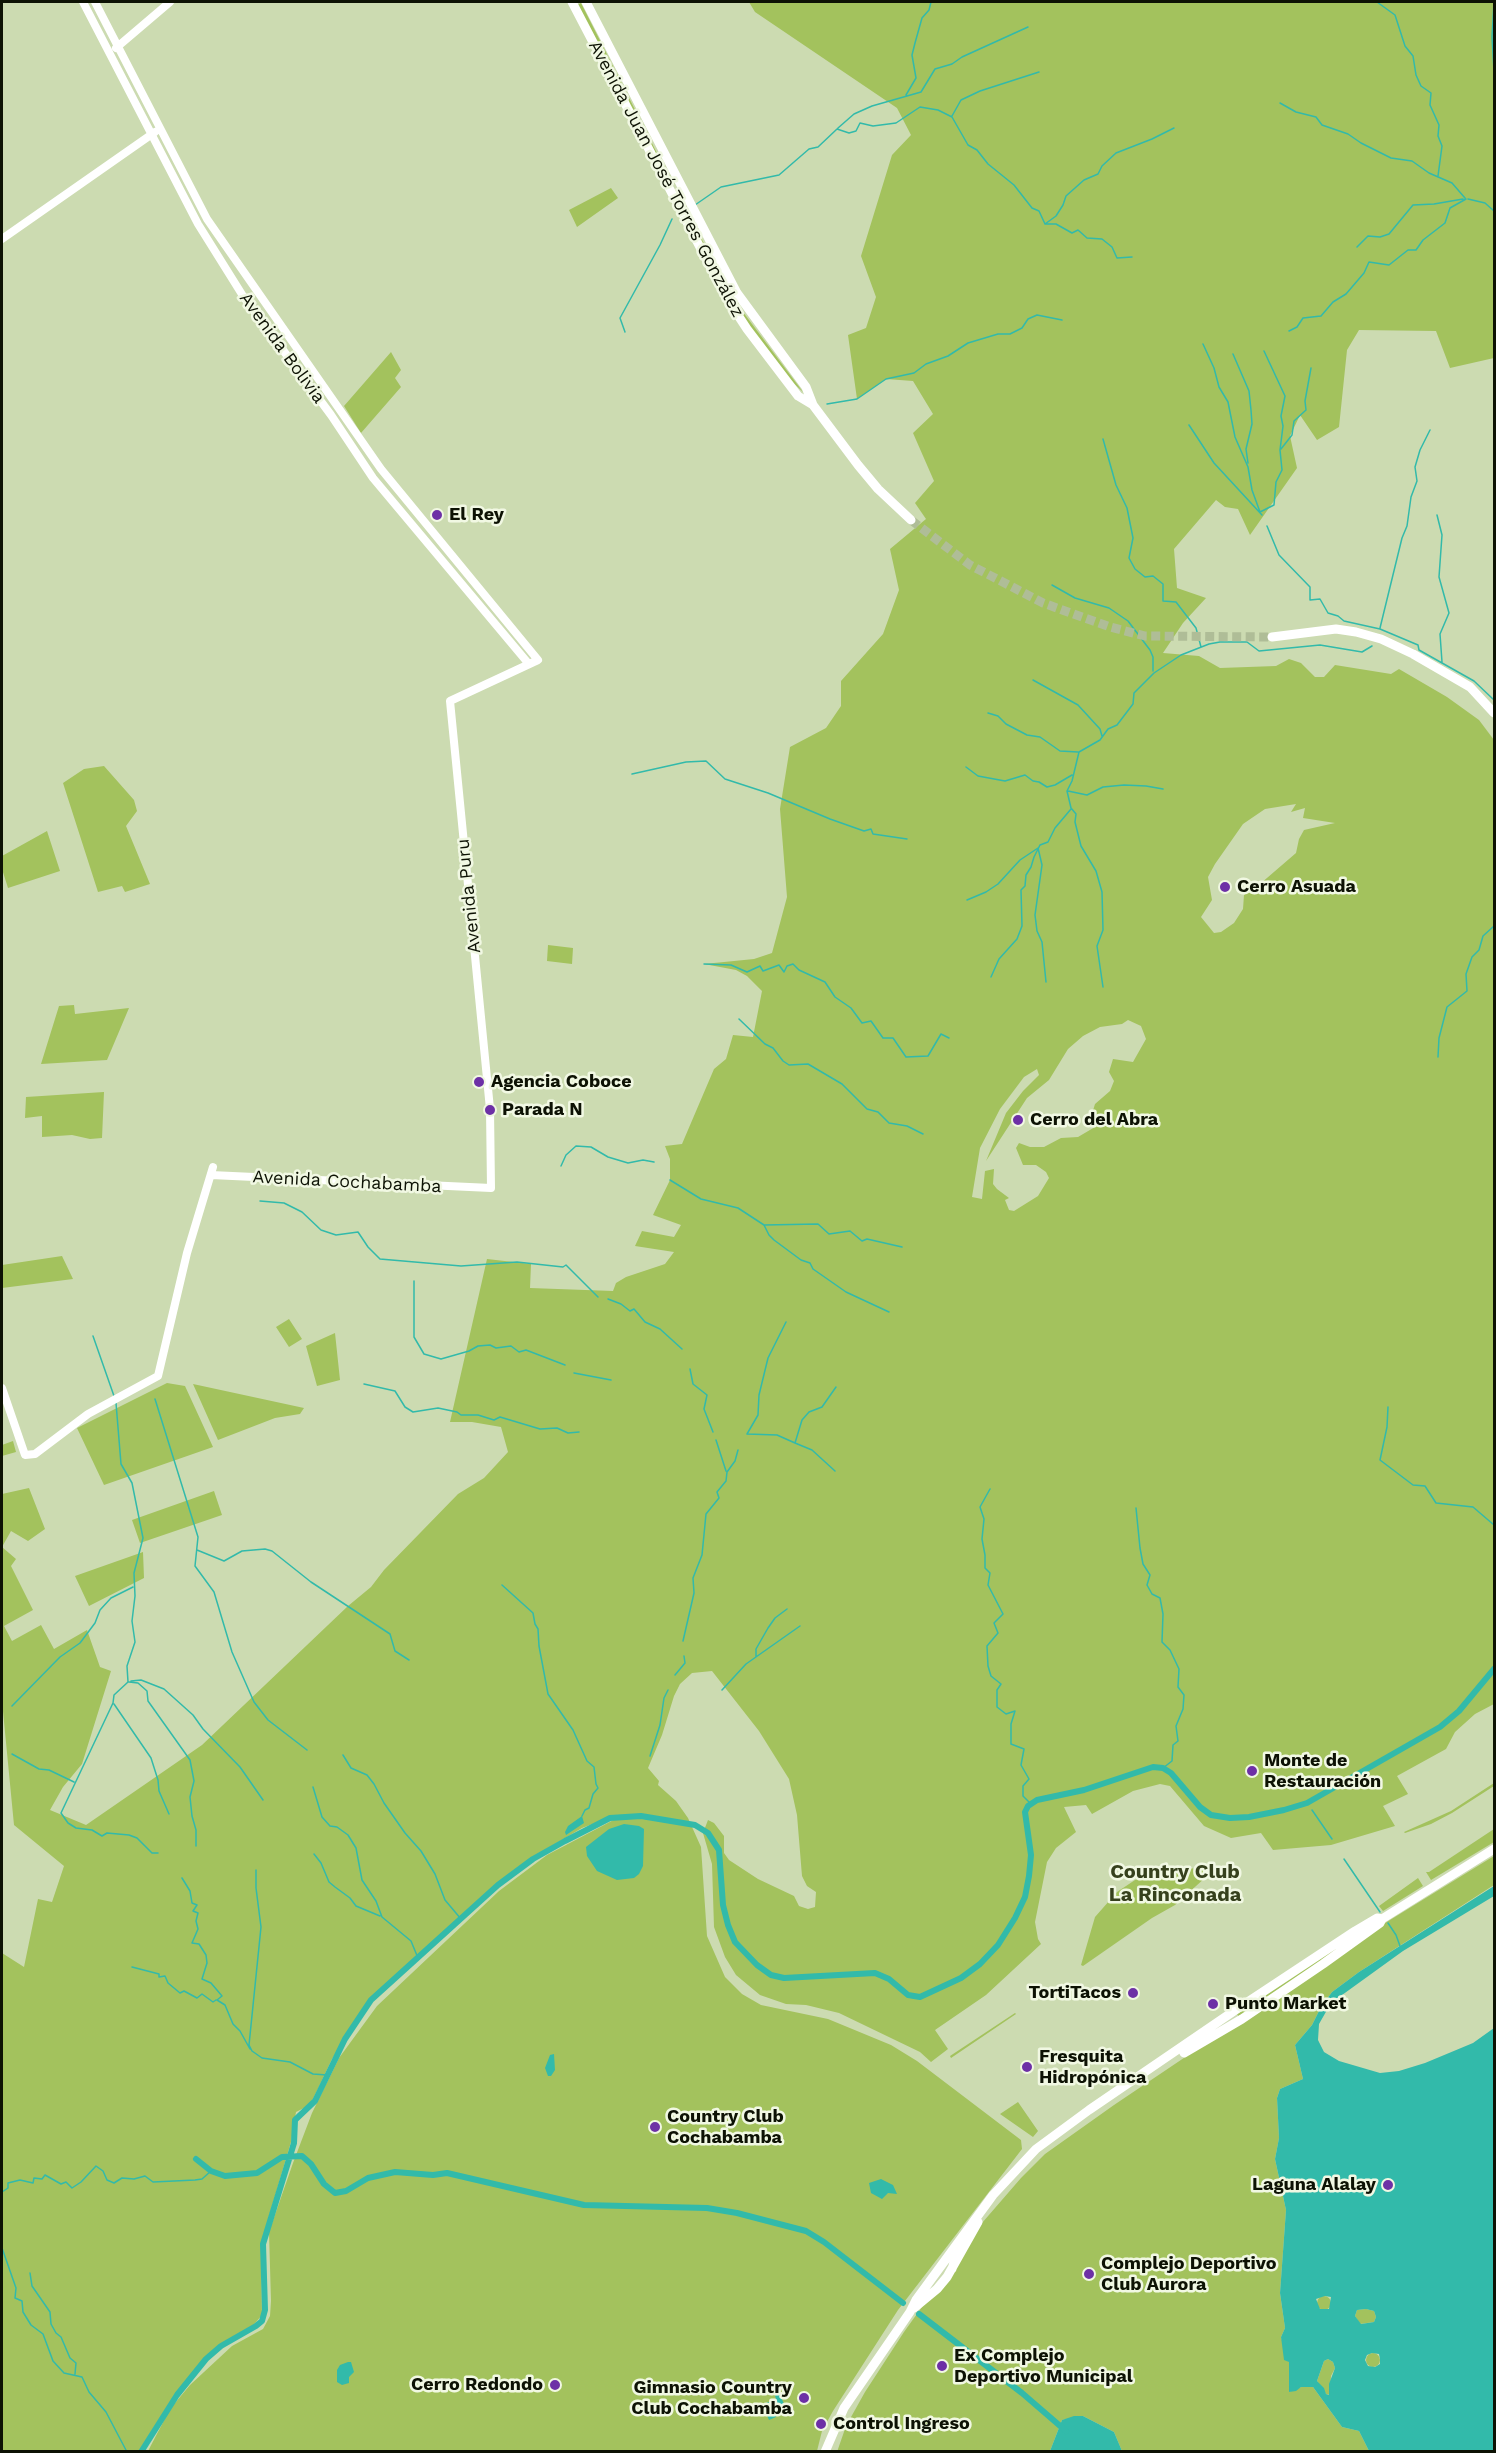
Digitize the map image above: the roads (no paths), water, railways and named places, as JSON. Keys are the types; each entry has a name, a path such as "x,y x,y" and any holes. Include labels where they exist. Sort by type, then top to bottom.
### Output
{"main road":[{"name":"Avenida Juan José Torres González","path":"572,2 713,275 747,329 798,396 813,405"},
{"name":"Avenida Juan José Torres González","path":"586,2 737,292 806,387 813,405 878,489 912,520"},
{"path":"676,203 687,197"},
{"path":"1272,637 1336,630 1356,632 1381,639 1413,654 1470,687 1494,713"},
{"path":"910,2312 937,2289 952,2270 960,2244 979,2220 1023,2170 1055,2142 1197,2044 1242,2019 1352,1944 1382,1919 1494,1848"},
{"path":"825,2451 849,2400 910,2312 915,2300 993,2195 1046,2141 1234,2011 1355,1931 1377,1918 1382,1919"}],"street":[{"name":"Avenida Bolivia","path":"83,2 198,224 243,296 331,415 373,478 528,663"},
{"name":"Avenida Bolivia","path":"95,2 207,219 381,469 538,660"},
{"path":"110,53 170,2"},
{"path":"2,239 161,128"},
{"name":"Avenida Puru","path":"491,1188 490,1109 450,701 538,660"},
{"name":"Avenida Cochabamba","path":"2,1388 25,1455 35,1454 87,1414 158,1376 184,1264 212,1171 491,1188"}],"water":[{"path":"582,1816 584,1823 566,1835 568,1826"},
{"path":"624,1824 644,1829 643,1866 634,1878 617,1880 597,1871 587,1856 586,1847 609,1829"},
{"name":"Laguna Alalay","path":"1494,1886 1494,1896 1403,1951 1331,2003 1319,2024 1318,2040 1324,2052 1339,2061 1380,2073 1399,2071 1425,2063 1473,2043 1494,2028 1494,2451 1369,2451 1359,2431 1342,2427 1313,2387 1301,2387 1289,2392 1289,2362 1284,2360 1281,2337 1285,2328 1280,2293 1286,2210 1275,2159 1279,2138 1277,2098 1280,2089 1303,2079 1295,2045 1312,2025 1332,1992 1359,1972","holes":["1331,2297 1329,2309 1320,2309 1316,2299","1357,2310 1374,2311 1376,2317 1374,2322 1361,2324 1355,2316","1379,2354 1380,2364 1375,2367 1368,2366 1365,2360 1367,2355","1328,2359 1333,2362 1335,2368 1329,2384 1329,2395 1317,2381 1324,2361"]},
{"path":"554,2054 555,2070 551,2076 548,2076 545,2068 550,2055"},
{"path":"881,2179 893,2185 897,2194 888,2193 882,2199 871,2193 869,2183"},
{"path":"351,2362 354,2372 349,2377 349,2383 342,2385 337,2382 337,2370 340,2365"},
{"path":"779,2393 786,2408 774,2411 776,2417 769,2420 762,2404 776,2400 775,2395"},
{"path":"1083,2416 1114,2432 1122,2451 1050,2451 1062,2420"}],"waterway":[{"path":"906,95 916,78 912,55 922,18 929,10 931,2"},
{"path":"1377,2 1395,15 1405,46 1413,56 1416,75 1421,86 1431,93 1430,105 1439,125 1438,136 1442,146 1438,176"},
{"path":"1494,2 1492,37 1494,71"},
{"path":"838,128 854,114 872,106 921,92 935,69 952,64 962,57 1028,27"},
{"path":"952,116 961,100 980,91 1039,72"},
{"path":"1280,103 1296,112 1316,117 1322,125 1348,134 1391,158 1412,161 1429,173 1452,183 1465,198"},
{"path":"695,205 721,187 779,175 809,149 818,147 837,129 849,133 856,131 860,123 873,126 896,123 920,107 938,110 952,117 968,145 977,150 988,164 1014,185 1032,208 1039,211 1045,224 1056,224 1072,233 1078,230 1087,238 1102,239 1112,247 1117,258 1132,257"},
{"path":"1045,224 1056,216 1066,196 1084,180 1098,174 1102,166 1116,153 1174,128"},
{"path":"1357,247 1368,236 1380,237 1389,234 1413,205 1463,199"},
{"path":"1289,331 1297,327 1303,318 1321,316 1333,302 1346,294 1364,273 1369,262 1389,265 1408,250 1416,250 1423,240 1445,223 1450,208 1466,199"},
{"path":"1468,199 1485,203 1494,211"},
{"path":"625,332 620,318 672,219"},
{"path":"827,404 857,399 886,379 914,373 926,364 948,356 968,343 998,334 1010,334 1022,328 1028,319 1037,315 1062,320"},
{"path":"1203,344 1214,368 1219,387 1228,402 1235,437 1248,467 1252,490 1260,512 1274,505 1276,482 1282,470 1280,450 1283,426 1281,416 1285,396 1264,351"},
{"path":"1233,354 1249,391 1252,424 1246,449 1248,463"},
{"path":"1281,449 1292,435 1294,421 1306,410 1305,401 1311,368"},
{"path":"1189,425 1214,463 1262,515"},
{"path":"1380,628 1407,526 1411,497 1417,481 1415,467 1430,430"},
{"path":"1103,439 1116,485 1127,508 1133,538 1129,558 1135,569 1145,577 1153,576 1163,584 1163,601 1176,602 1196,628 1201,647"},
{"path":"1437,515 1442,535 1439,577 1449,613 1440,634 1442,662"},
{"path":"1267,526 1279,555 1310,587 1310,600 1320,599 1328,613 1344,621 1380,629 1418,645 1419,650 1474,681 1494,700"},
{"path":"1052,585 1075,598 1109,608 1128,621 1150,650 1153,657 1153,671"},
{"path":"1103,987 1097,946 1103,930 1102,892 1096,871 1081,846 1075,822 1076,814 1071,808 1067,791 1072,781 1079,752 1100,740 1108,729 1117,725 1133,704 1134,693 1154,673 1181,655 1209,644 1247,642 1259,651 1320,645 1362,652 1372,646"},
{"path":"1033,680 1078,705 1100,729 1102,736"},
{"path":"988,713 998,716 1006,724 1027,735 1040,737 1060,751 1078,752"},
{"path":"632,774 686,762 706,761 725,779 768,793 864,831 871,829 873,834 907,839"},
{"path":"966,767 978,776 1005,781 1025,775 1047,787 1072,775"},
{"path":"1068,791 1087,795 1103,787 1124,785 1163,789"},
{"path":"991,977 999,959 1017,939 1022,926 1021,890 1025,886 1026,875 1034,857 1040,845 1048,842 1055,828 1071,809"},
{"path":"967,900 998,884 1020,860 1038,848 1042,865 1035,915 1037,931 1042,942 1046,982"},
{"path":"1438,1057 1439,1038 1447,1007 1467,991 1466,974 1472,957 1479,950 1483,936 1494,926"},
{"path":"704,964 731,965 747,972 760,966 763,971 779,965 784,972 787,966 793,964 799,970 825,982 835,997 851,1008 862,1023 871,1021 883,1038 893,1038 906,1057 928,1056 941,1034 949,1038"},
{"path":"739,1019 789,1065 808,1064 842,1084 867,1109 878,1112 889,1123 907,1126 923,1134"},
{"path":"561,1166 566,1155 576,1146 591,1147 608,1157 628,1163 643,1160 654,1162"},
{"path":"670,1180 701,1199 738,1208 764,1225 818,1224 829,1234 850,1231 862,1241 867,1239 902,1247"},
{"path":"260,1201 284,1203 302,1212 321,1230 336,1235 358,1232 380,1259 461,1266 517,1262 563,1267 566,1265 598,1297"},
{"path":"764,1225 774,1240 801,1260 810,1263 813,1269 846,1292 889,1312"},
{"path":"414,1281 414,1337 424,1354 441,1359 478,1346 490,1345 496,1348 511,1346 519,1352 526,1350 565,1365"},
{"path":"608,1299 621,1304 630,1311 634,1309 645,1322 660,1329 682,1349"},
{"path":"786,1322 768,1358 759,1395 758,1415 747,1434 777,1435 795,1443 802,1420 809,1412 822,1407 836,1387"},
{"path":"93,1336 114,1396"},
{"path":"690,1369 693,1384 707,1395 704,1409 713,1432"},
{"path":"574,1373 611,1380"},
{"path":"364,1384 395,1391 405,1407 413,1412 438,1408 461,1415 478,1415 494,1420 500,1417 540,1429 557,1428 568,1433 579,1432"},
{"path":"155,1399 198,1537 195,1566 214,1592 232,1652 254,1702 268,1720 307,1750"},
{"path":"116,1403 121,1464 132,1483 143,1538 134,1573 135,1596 132,1621 135,1642 127,1666 128,1682 114,1695 113,1703 61,1813 68,1823 76,1828 92,1830 102,1836 107,1833 129,1835 137,1838 152,1853 158,1853"},
{"path":"1388,1407 1387,1427 1380,1460 1413,1485 1425,1486 1436,1503 1473,1507 1494,1525"},
{"path":"716,1440 726,1471"},
{"path":"795,1443 812,1450 835,1471"},
{"path":"683,1641 694,1593 693,1578 702,1555 706,1514 719,1498 717,1492 726,1481 727,1472 735,1461 738,1450"},
{"path":"990,1489 980,1507 984,1519 982,1539 985,1568 990,1573 988,1585 1003,1614 994,1623 998,1633 987,1646 988,1666 991,1676 1001,1684 997,1690 997,1707 1006,1714 1015,1711 1011,1724 1011,1744 1024,1749 1021,1765 1029,1779 1023,1786 1023,1796 1031,1804"},
{"path":"1136,1508 1143,1564 1150,1575 1147,1585 1152,1594 1160,1598 1163,1614 1162,1642 1170,1650 1179,1669 1178,1687 1184,1695 1183,1709 1176,1726 1178,1741 1173,1745 1172,1761 1163,1768"},
{"path":"197,1550 224,1561 242,1551 265,1549 272,1551 311,1582 390,1634 395,1651 409,1660"},
{"path":"502,1585 533,1613 538,1629 548,1694 573,1730 587,1761 594,1767 598,1788 593,1794 589,1808 582,1816"},
{"path":"12,1706 60,1657 80,1643 95,1623 100,1610 111,1598 133,1587"},
{"path":"756,1657 756,1649 768,1628 775,1618 787,1609"},
{"path":"722,1690 746,1664 800,1626"},
{"path":"675,1675 685,1663 684,1656"},
{"path":"141,2452 177,2395 206,2359 221,2346 262,2321 265,2310 263,2244 294,2143 295,2120 315,2101 345,2039 371,2000 498,1885 533,1859 610,1818 641,1816 695,1825 708,1833 719,1850 723,1905 728,1925 735,1942 757,1965 771,1975 784,1978 875,1973 889,1979 908,1995 920,1997 961,1978 980,1964 998,1945 1015,1918 1025,1897 1031,1855 1025,1812 1028,1806 1037,1800 1084,1790 1153,1767 1163,1768 1171,1773 1200,1807 1211,1815 1230,1818 1249,1817 1284,1810 1307,1803 1440,1727 1459,1711 1494,1669"},
{"path":"131,1681 141,1680 164,1689 193,1715 203,1729 240,1767 263,1800"},
{"path":"129,1682 138,1683 147,1691 148,1701 190,1760 194,1781 190,1797 196,1830 196,1846"},
{"path":"650,1756 668,1690"},
{"path":"114,1704 151,1758 159,1791 169,1814"},
{"path":"12,1754 39,1769 49,1770 74,1782"},
{"path":"343,1755 351,1768 367,1775 374,1784 405,1833 421,1851 435,1874 445,1900 461,1919"},
{"path":"313,1787 322,1817 330,1826 337,1827 348,1835 356,1848 362,1880 376,1901 382,1917 411,1941 418,1958"},
{"path":"1312,1810 1332,1839"},
{"path":"314,1854 321,1863 329,1882 350,1898 356,1906 380,1916"},
{"path":"1344,1859 1380,1912"},
{"path":"256,1870 261,1927 249,2045 252,2051 262,2058 290,2062 313,2074 327,2075"},
{"path":"182,1878 190,1891 192,1903 197,1905 193,1911 198,1913 196,1921 198,1929 192,1943 199,1944 206,1955 207,1963 202,1979 211,1983 222,1996 217,2000 225,2005 233,2024 240,2031 250,2049"},
{"path":"1388,1923 1400,1946"},
{"path":"132,1967 159,1974 159,1977 165,1976 168,1983 180,1993 184,1991 197,1998 202,1994 213,2002 216,2000"},
{"path":"196,2159 211,2171 225,2176 257,2173 282,2157 302,2156 311,2164 324,2184 335,2193 346,2191 368,2178 395,2172 433,2175 447,2173 584,2205 707,2208 737,2213 806,2231 824,2242 903,2303"},
{"path":"2,2192 8,2188 8,2183 20,2180 33,2183 34,2178 42,2179 45,2175 61,2184 66,2182 72,2188 96,2166 103,2171 107,2180 114,2183 122,2178 134,2179 145,2176 153,2182 195,2180 202,2179 211,2171"},
{"path":"2,2248 16,2288 15,2298 22,2301 23,2312 31,2325 43,2334 53,2361 64,2373 82,2377 89,2392 106,2412 127,2452"},
{"path":"30,2273 32,2286 50,2312 51,2324 61,2337 70,2358 76,2363 75,2374"},
{"path":"919,2314 1022,2393 1066,2431"}],"tunnel":[{"path":"911,520 970,565 1043,603 1110,627 1145,636 1272,637"}],"place":[{"name":"El Rey","path":"437,515"},
{"name":"Cerro Asuada","path":"1225,887"},
{"name":"Agencia Coboce","path":"479,1082"},
{"name":"Parada N","path":"490,1110"},
{"name":"Cerro del Abra","path":"1018,1120"},
{"name":"Monte de Restauración","path":"1252,1771"},
{"name":"TortiTacos","path":"1133,1993"},
{"name":"Punto Market","path":"1213,2004"},
{"name":"Fresquita Hidropónica","path":"1027,2067"},
{"name":"Country Club Cochabamba","path":"655,2127"},
{"name":"Laguna Alalay","path":"1388,2185"},
{"name":"Complejo Deportivo Club Aurora","path":"1089,2274"},
{"name":"Ex Complejo Deportivo Municipal","path":"942,2366"},
{"name":"Cerro Redondo","path":"555,2385"},
{"name":"Gimnasio Country Club Cochabamba","path":"804,2398"},
{"name":"Control Ingreso","path":"821,2424"}],"district":[{"name":"Country Club La Rinconada","path":"1175,1884"}]}
